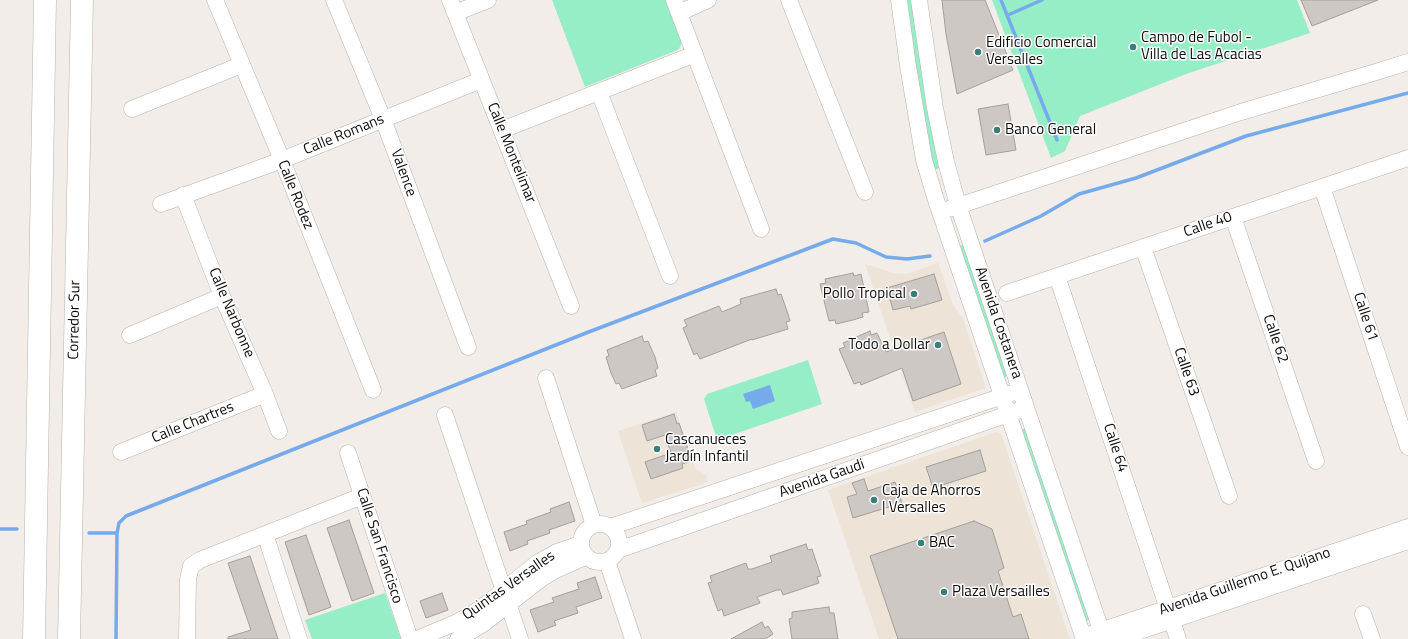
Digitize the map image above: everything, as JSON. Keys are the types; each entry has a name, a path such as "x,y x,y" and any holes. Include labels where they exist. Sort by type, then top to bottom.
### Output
{"highway":[{"path":"34,639 45,0"},
{"name":"Corredor Sur","path":"69,639 82,0"}],"street":[{"name":"Calle Rodez","path":"215,0 282,160 373,390"},
{"name":"Valence","path":"334,0 383,119 468,347"},
{"path":"453,6 488,0"},
{"path":"708,0 676,6 762,228"},
{"path":"789,0 865,192"},
{"name":"Avenida Costanera","path":"899,0 908,66 924,160 939,212 1083,638"},
{"name":"Avenida Costanera","path":"920,0 941,139 958,205 1103,635"},
{"name":"Calle Montelimar","path":"453,6 571,306"},
{"path":"502,130 694,54"},
{"path":"939,212 1241,112 1369,75 1408,62"},
{"path":"132,109 242,65"},
{"name":"Calle Romans","path":"161,204 282,160 481,80"},
{"path":"598,92 670,276"},
{"name":"Calle 40","path":"1007,293 1408,158"},
{"name":"Calle 61","path":"1322,187 1408,447"},
{"name":"Calle Narbonne","path":"183,195 222,296 265,394 279,431"},
{"name":"Calle 62","path":"1233,217 1316,461"},
{"name":"Calle 63","path":"1143,247 1229,496"},
{"name":"Calle 64","path":"1057,276 1178,639"},
{"path":"130,335 222,296"},
{"path":"546,378 594,525"},
{"name":"Avenida Gaudi","path":"613,530 658,511 1021,390"},
{"name":"Calle Chartres","path":"121,452 265,394"},
{"name":"Avenida Gaudi","path":"613,556 726,512 1027,408"},
{"path":"445,415 520,639"},
{"name":"Calle San Francisco","path":"348,453 410,639"},
{"path":"774,472 786,491"},
{"path":"720,490 726,512"},
{"path":"187,639 188,579 191,566 200,560 362,496"},
{"path":"613,556 596,562 583,550 583,534 586,530 594,525 605,525 613,530 618,538 613,556 633,639"},
{"name":"Avenida Guillermo E. Quijano","path":"1116,639 1170,614 1408,527"},
{"path":"265,534 300,639"},
{"name":"Avenida Guillermo E. Quijano","path":"1083,638 1103,635 1408,541"},
{"name":"Quintas Versalles","path":"417,639 461,620 489,602 506,597 541,579 563,567 583,550"},
{"name":"Quintas Versalles","path":"458,639 483,624 506,597"},
{"path":"1363,614 1372,639"}],"shaded area":[{"path":"938,263 953,305 963,318 986,388 915,412 865,264 893,273 906,274"},
{"name":"Cascanueces Jardín Infantil","path":"676,412 695,468 706,475 708,482 642,503 618,431"},
{"path":"996,432 1000,433 1002,436 1070,639 879,639 828,490"}],"green space":[{"path":"552,0 665,0 682,42 679,49 675,51 585,87"},
{"path":"906,0 913,0 940,165 937,169 934,168 924,119"},
{"path":"992,0 1297,0 1310,33 1186,74 1080,116 1065,151 1051,158"},
{"path":"962,245 965,246 1008,374 1005,378 1003,376 959,247"},
{"path":"808,360 822,404 717,440 704,399 707,394"},
{"path":"1022,429 1028,430 1091,618 1087,621 1084,620 1020,432"},
{"path":"385,593 401,639 312,639 305,620"}],"water":[{"path":"770,385 775,401 753,409 750,401 746,402 743,394"}],"building":[{"name":"Edificio Comercial Versalles","path":"942,0 985,0 1013,70 957,94 946,34"},
{"path":"1301,0 1378,0 1312,26"},
{"name":"Banco General","path":"1008,104 1016,150 986,155 978,109"},
{"path":"853,273 854,276 861,274 869,312 862,313 863,317 836,324 835,320 829,321 820,284 826,283 825,279"},
{"name":"Pollo Tropical","path":"934,274 942,300 911,309 910,306 893,310 887,288"},
{"path":"776,289 778,295 781,294 788,314 790,321 786,322 788,329 752,339 700,359 697,353 694,355 683,328 687,326 684,320 719,306 722,312 741,304 740,299"},
{"path":"870,331 871,335 877,333 886,352 944,332 961,384 913,401 902,368 861,385 860,382 854,384 839,349 845,347 843,343"},
{"path":"642,336 644,342 648,341 655,357 658,368 655,370 657,376 622,389 619,383 616,384 611,373 606,357 609,356 607,350"},
{"path":"674,414 677,424 679,423 692,461 682,464 683,468 651,479 645,462 671,453 665,435 647,441 642,425"},
{"path":"980,450 986,471 933,488 926,467"},
{"name":"Caja de Ahorros | Versalles","path":"864,479 868,491 895,482 902,503 853,518 847,497 857,494 852,483"},
{"path":"569,502 575,521 549,530 550,533 527,541 528,544 510,551 504,532 527,524 526,521 551,512 550,509"},
{"path":"349,520 374,593 352,601 327,528"},
{"name":"Plaza Versailles","path":"974,521 992,529 1004,568 998,571 1013,617 1021,614 1029,639 898,639 870,556"},
{"path":"306,535 331,607 309,615 285,542"},
{"path":"806,544 808,550 812,549 821,576 817,577 819,583 783,595 781,590 777,590 757,597 760,603 724,616 722,609 718,611 708,583 712,582 710,576 746,563 748,569 752,569 772,562 770,556"},
{"path":"250,556 278,639 228,639 228,637 251,630 228,563"},
{"path":"595,577 602,598 576,607 578,613 554,621 556,625 538,632 530,610 554,602 552,598 579,589 577,583"},
{"path":"442,593 448,610 426,618 420,601"},
{"path":"829,607 830,613 834,613 838,639 792,639 789,619 792,618 792,612"},
{"path":"762,622 765,628 768,626 773,634 765,639 731,639"}],"waterway":[{"path":"1001,0 1057,140"},
{"path":"1008,15 1042,0"},
{"path":"985,241 1041,216 1079,194 1136,178 1246,136 1408,93"},
{"path":"89,533 117,533 119,523 126,516 586,333 833,239 856,243 886,257 907,259 930,256"},
{"path":"0,529 17,529"},
{"path":"116,639 117,533"}],"place":[{"name":"Campo de Fubol - Villa de Las Acacias","path":"1133,47"},
{"name":"Edificio Comercial Versalles","path":"978,52"},
{"name":"Banco General","path":"997,130"},
{"name":"Pollo Tropical","path":"914,294"},
{"name":"Todo a Dollar","path":"938,345"},
{"name":"Cascanueces Jardín Infantil","path":"657,449"},
{"name":"Caja de Ahorros | Versalles","path":"874,500"},
{"name":"BAC","path":"921,543"},
{"name":"Plaza Versailles","path":"944,592"}]}
